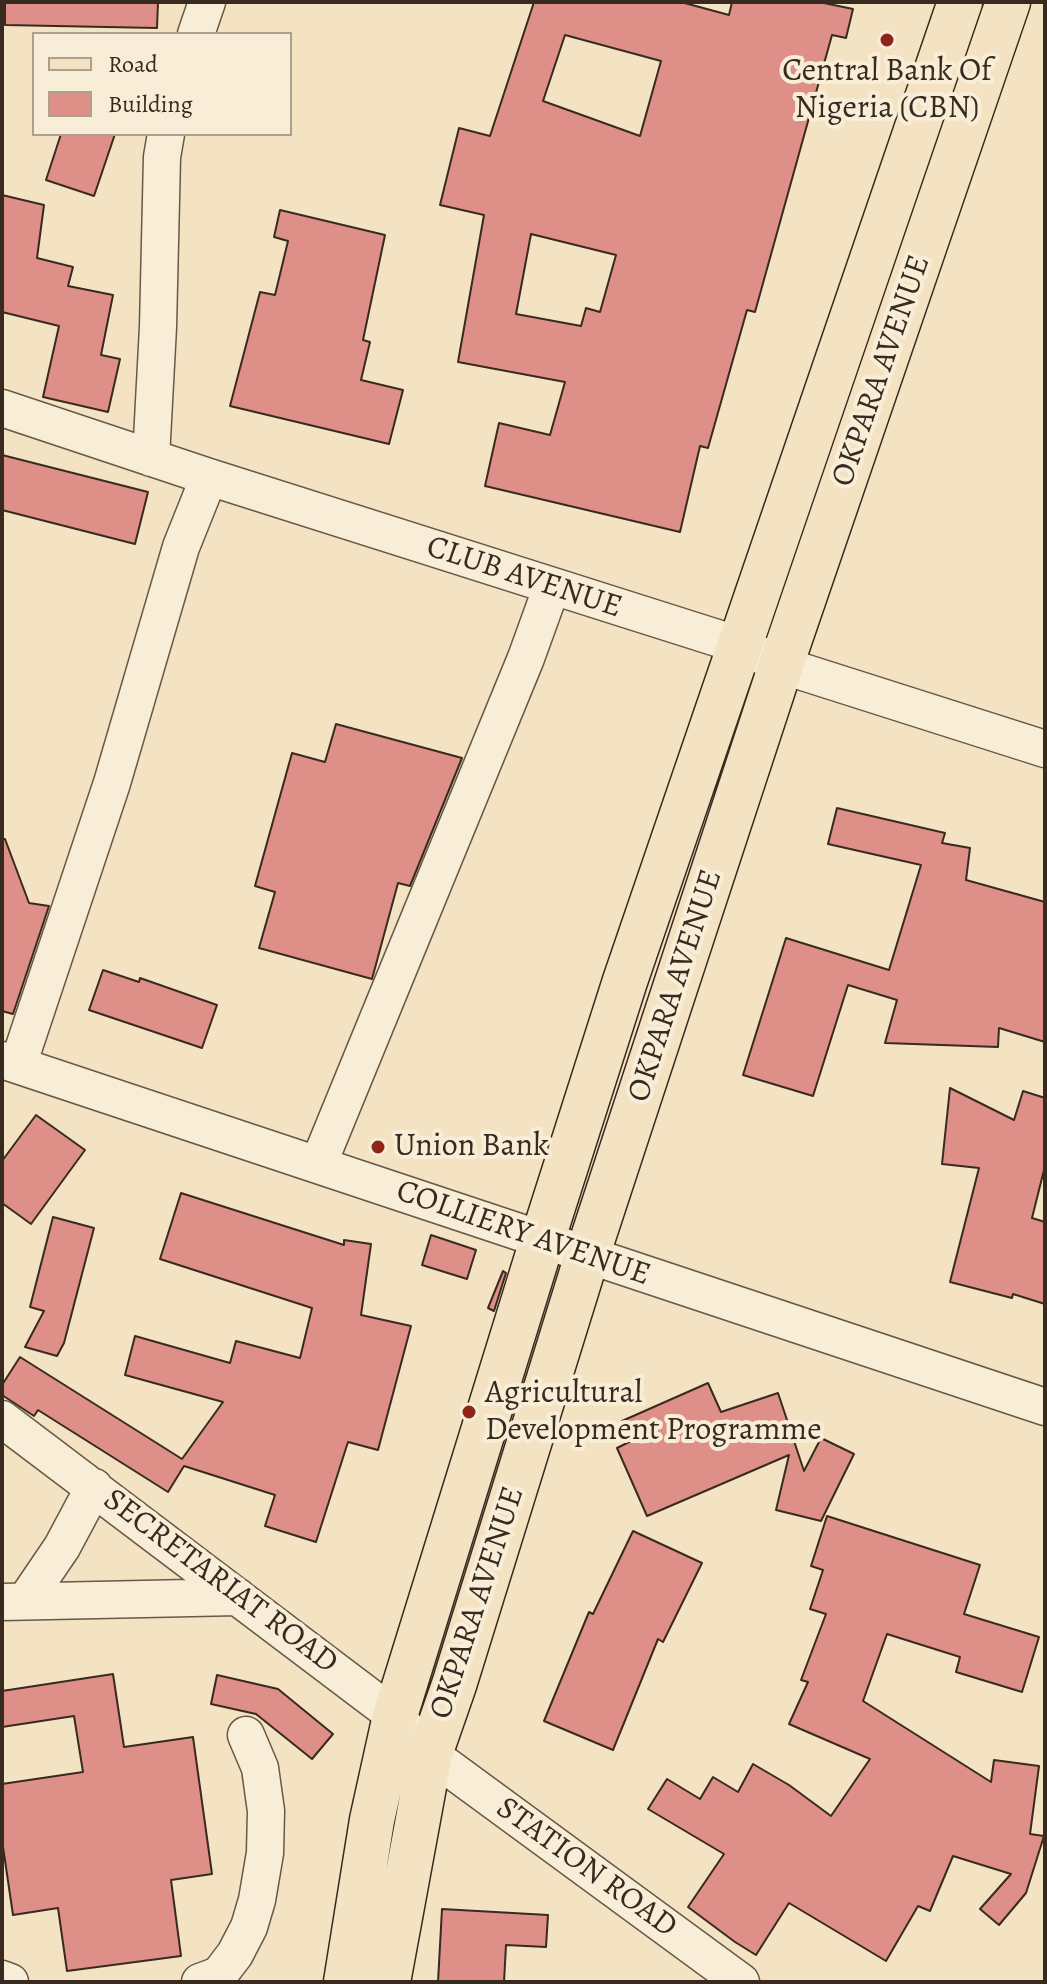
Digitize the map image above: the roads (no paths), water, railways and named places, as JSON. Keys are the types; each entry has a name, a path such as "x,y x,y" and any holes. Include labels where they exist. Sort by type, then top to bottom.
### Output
{"main road":[{"name":"OKPARA AVENUE","path":"346,1982 372,1820 395,1716 542,1241 630,966 960,2"},
{"name":"OKPARA AVENUE","path":"388,1982 430,1754 587,1256 781,665 1008,2"}],"street":[{"path":"197,32 207,2"},
{"path":"151,458 162,157 166,136"},
{"name":"CLUB AVENUE","path":"2,408 739,645 781,665 1045,749"},
{"path":"10,1062 112,783 181,547 209,477"},
{"path":"318,1165 506,708 552,586"},
{"name":"COLLIERY AVENUE","path":"10,1062 1045,1407"},
{"name":"SECRETARIAT ROAD","path":"2,1419 395,1716 430,1754"},
{"path":"14,1601 62,1547 94,1487"},
{"path":"14,1601 238,1597"},
{"path":"215,1980 235,1954 249,1927 265,1853 266,1811 260,1768 246,1735"},
{"name":"STATION ROAD","path":"430,1754 741,1982"},
{"path":"2,1979 10,1982"}],"place":[{"name":"Central Bank Of Nigeria (CBN)","path":"887,40"},
{"name":"Union Bank","path":"378,1147"},
{"name":"Agricultural Development Programme","path":"469,1412"}]}
